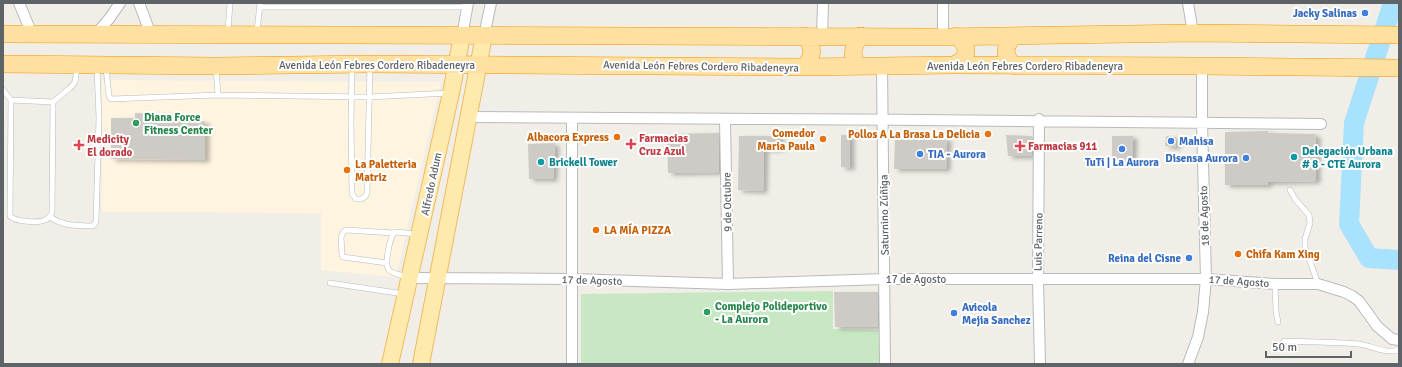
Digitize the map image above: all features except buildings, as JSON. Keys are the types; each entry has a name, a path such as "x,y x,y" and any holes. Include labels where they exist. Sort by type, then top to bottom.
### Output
{"highway":[{"path":"3,34 462,36 1013,36 1193,34 1399,35"},
{"path":"804,67 812,56 810,42 805,36"},
{"path":"857,66 854,60 854,47 856,41 861,36"},
{"path":"949,36 963,41 966,48 965,56 961,62 954,65"},
{"path":"1013,36 1008,42 1006,55 1010,62 1015,66"},
{"name":"Avenida León Febres Cordero Ribadeneyra","path":"3,64 216,66 370,64 804,67 954,65 1399,68"}],"main road":[{"name":"Alfredo Adum","path":"390,364 420,235 462,36"},
{"path":"421,364 439,277 484,36"}],"street":[{"path":"19,3 32,34"},
{"path":"95,35 120,3"},
{"path":"139,3 150,35"},
{"path":"484,36 491,3"},
{"path":"822,36 823,3"},
{"path":"943,3 949,36"},
{"path":"1188,3 1193,34"},
{"name":"Alfredo Adum","path":"462,36 468,5"},
{"name":"Saturnino Zúñiga","path":"882,66 885,364"},
{"name":"18 de Agosto","path":"1188,364 1198,337 1203,312 1206,279 1202,66"},
{"path":"468,117 726,120 1039,120 1321,124"},
{"path":"572,118 572,364"},
{"name":"9 de Octubre","path":"726,120 728,284"},
{"name":"Luis Parreno","path":"1039,120 1038,280 1040,364"},
{"name":"17 de Agosto","path":"410,278 572,279 728,284 885,279 1206,279 1275,284 1318,284 1344,292 1359,301 1377,326 1397,341"}],"lane":[{"path":"228,34 230,3"},
{"path":"257,34 260,5 468,5"},
{"path":"352,64 352,194 358,200 365,197 367,193 370,64"},
{"path":"11,100 53,102 75,82 77,65"},
{"path":"102,65 111,99 218,95 369,97 451,93"},
{"path":"50,217 59,223 68,225 92,226 96,222 102,65"},
{"path":"216,66 218,95"},
{"path":"3,90 11,100 10,216 12,219 17,221 40,222 50,217 52,213 53,102"},
{"path":"1290,190 1295,199 1309,215 1310,223 1305,239 1318,284"},
{"path":"387,263 343,257 341,237 344,231 395,232 420,235"},
{"path":"393,233 387,263 388,269 390,272 410,278"},
{"path":"330,283 406,294"},
{"path":"1275,284 1276,312 1278,322"},
{"path":"1284,341 1361,344 1383,350 1399,350"}],"shaded area":[{"path":"102,80 441,82 396,277 321,270 321,213 102,212"}],"green space":[{"name":"Complejo Polideportivo - La Aurora","path":"833,291 833,329 879,330 879,364 581,364 581,294"}],"waterway":[{"path":"1393,3 1354,123 1349,224 1369,258 1399,260"}],"place":[{"name":"Jacky Salinas","path":"1365,13"},
{"name":"Diana Force Fitness Center","path":"136,123"},
{"name":"Pollos A La Brasa La Delicia","path":"988,134"},
{"name":"Albacora Express","path":"617,137"},
{"name":"Comedor Maria Paula","path":"823,139"},
{"name":"Mahisa","path":"1171,141"},
{"name":"Farmacias Cruz Azul","path":"631,144"},
{"name":"Medicity El dorado","path":"79,145"},
{"name":"Farmacias 911","path":"1020,146"},
{"name":"TuTi | La Aurora","path":"1122,149"},
{"name":"TIA - Aurora","path":"920,154"},
{"name":"Delegación Urbana # 8 - CTE Aurora","path":"1294,157"},
{"name":"Disensa Aurora","path":"1246,158"},
{"name":"Brickell Tower","path":"541,162"},
{"name":"La Paletteria Matriz","path":"347,170"},
{"name":"LA MÍA PIZZA","path":"596,230"},
{"name":"Chifa Kam Xing","path":"1238,254"},
{"name":"Reina del Cisne","path":"1189,258"},
{"name":"Complejo Polideportivo - La Aurora","path":"707,312"},
{"name":"Avicola Mejia Sanchez","path":"954,313"}]}
